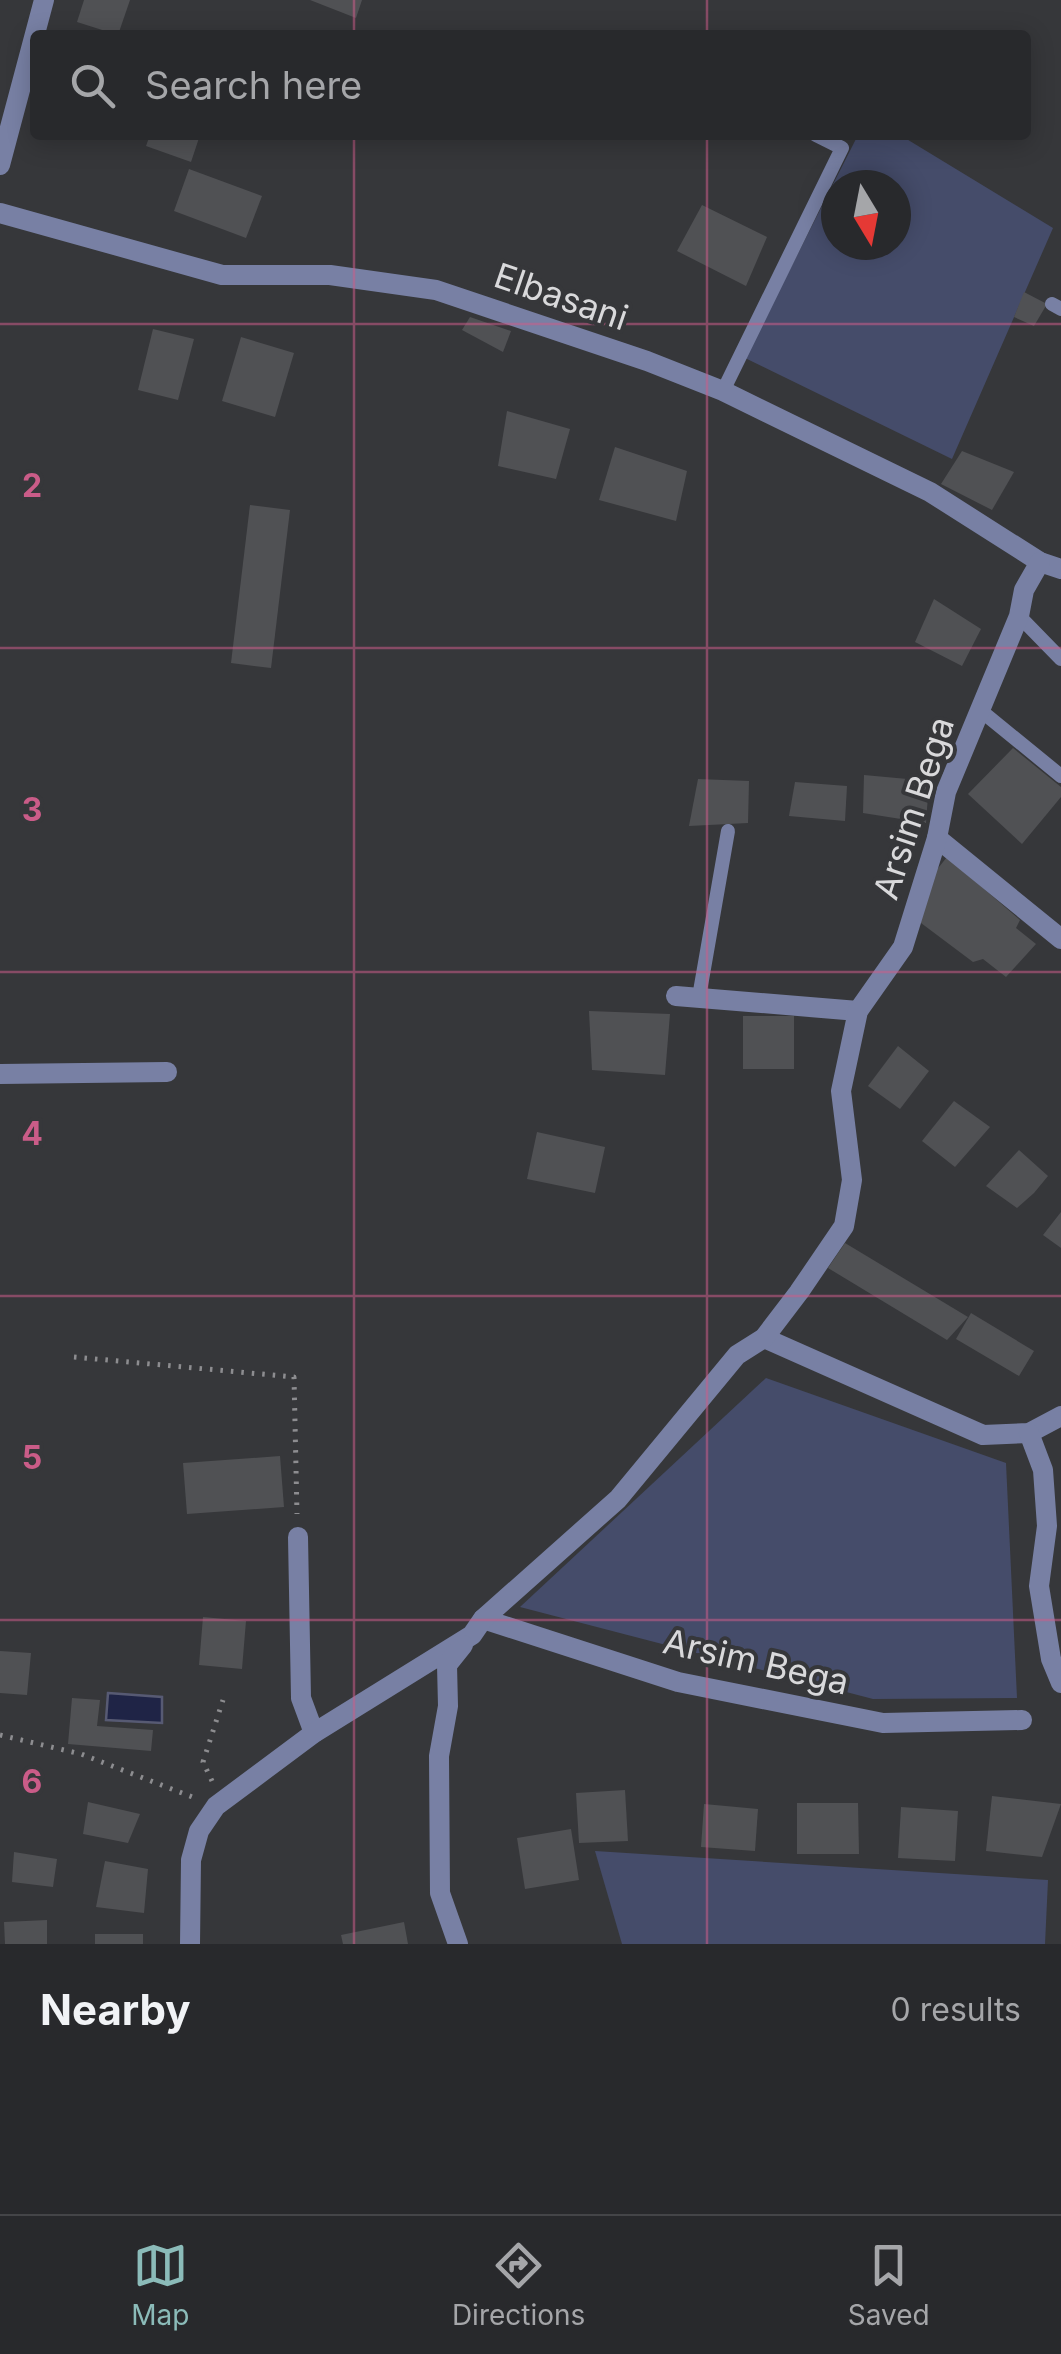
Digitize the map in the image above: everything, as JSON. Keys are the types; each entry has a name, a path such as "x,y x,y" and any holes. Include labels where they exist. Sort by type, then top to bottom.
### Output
{"street":[{"path":"36,30 44,0"},
{"path":"0,165 30,52"},
{"name":"Elbasani","path":"0,213 222,275 330,275 436,290 646,360 723,392 930,492 1051,565"},
{"name":"Arsim Bega","path":"458,1944 440,1893 439,1756 448,1706 448,1664 478,1627 618,1499 737,1355 764,1338 844,1226 852,1180 841,1090 858,1011 903,948 937,838 946,792 1018,616 1024,590 1051,565"},
{"path":"937,838 1061,939"},
{"path":"676,996 858,1011"},
{"path":"0,1074 167,1072"},
{"path":"764,1338 984,1435 1029,1433 1061,1416"},
{"path":"1029,1433 1043,1470 1047,1526 1038,1586 1051,1658 1061,1683"},
{"path":"298,1538 301,1698 314,1733"},
{"name":"Arsim Bega","path":"190,1944 192,1860 199,1831 219,1804 314,1733 478,1627 678,1682 883,1723 1022,1720"}],"lane":[{"path":"723,392 842,148 826,140"},
{"path":"1018,616 1061,660"},
{"path":"980,710 1061,776"},
{"path":"700,997 728,832"}],"path":[{"path":"74,1357 294,1377 298,1538"},
{"path":"219,1804 203,1762 222,1700"},
{"path":"0,1735 81,1754 219,1804"}],"shaded area":[{"path":"855,140 908,140 1053,228 952,459 745,358 821,208 821,260 911,260 911,170 840,170"},
{"path":"766,1378 1006,1463 1017,1698 873,1699 520,1607"},
{"path":"108,1693 162,1697 162,1723 106,1720"},
{"path":"595,1851 1048,1880 1045,1944 622,1944"}],"building":[{"path":"84,0 130,0 120,30 102,30 77,22"},
{"path":"310,0 362,0 356,18"},
{"path":"148,140 198,140 191,162 146,146"},
{"path":"189,169 262,196 246,238 174,211"},
{"path":"702,205 767,237 746,286 677,251"},
{"path":"1024,292 1047,304 1034,326 1014,317"},
{"path":"470,317 511,331 503,352 462,330"},
{"path":"153,329 194,339 178,400 138,390"},
{"path":"241,337 294,353 275,417 222,401"},
{"path":"507,411 570,429 556,479 498,466"},
{"path":"615,447 687,471 676,521 599,500"},
{"path":"962,451 1014,472 992,510 941,484"},
{"path":"250,505 290,510 271,668 231,663"},
{"path":"934,599 981,629 962,666 915,642"},
{"path":"1013,748 1061,787 1061,797 1022,844 968,794"},
{"path":"864,775 929,781 926,823 863,813"},
{"path":"698,779 749,781 748,823 689,826"},
{"path":"795,782 847,786 845,821 789,816"},
{"path":"947,857 1020,920 1016,928 1036,944 1006,977 983,959 973,962 917,920 931,877"},
{"path":"589,1011 670,1014 665,1075 592,1070"},
{"path":"743,1016 794,1016 794,1069 743,1069"},
{"path":"898,1046 929,1071 900,1109 868,1086"},
{"path":"954,1101 990,1127 955,1167 922,1141"},
{"path":"537,1132 605,1147 595,1193 527,1179"},
{"path":"1019,1150 1048,1176 1017,1208 986,1186"},
{"path":"1061,1212 1061,1248 1043,1235"},
{"path":"845,1243 968,1317 947,1340 828,1268"},
{"path":"971,1313 1034,1351 1019,1376 956,1339"},
{"path":"280,1456 284,1507 187,1514 183,1463"},
{"path":"203,1617 246,1621 242,1669 199,1665"},
{"path":"0,1651 31,1653 27,1695 0,1693"},
{"path":"72,1698 100,1700 97,1726 153,1730 151,1751 68,1744"},
{"path":"625,1790 628,1841 579,1843 576,1793"},
{"path":"992,1796 1061,1804 1042,1857 986,1851"},
{"path":"88,1802 140,1814 128,1843 83,1834"},
{"path":"797,1803 858,1803 859,1854 797,1854"},
{"path":"704,1804 758,1809 755,1851 701,1847"},
{"path":"901,1807 958,1811 955,1861 898,1858"},
{"path":"571,1829 579,1880 525,1889 517,1838"},
{"path":"14,1852 57,1859 53,1887 12,1882"},
{"path":"105,1861 148,1869 144,1913 96,1907"},
{"path":"47,1920 47,1944 5,1944 4,1922"},
{"path":"404,1922 408,1944 343,1944 341,1935"},
{"path":"95,1934 143,1934 143,1944 95,1944"}]}
